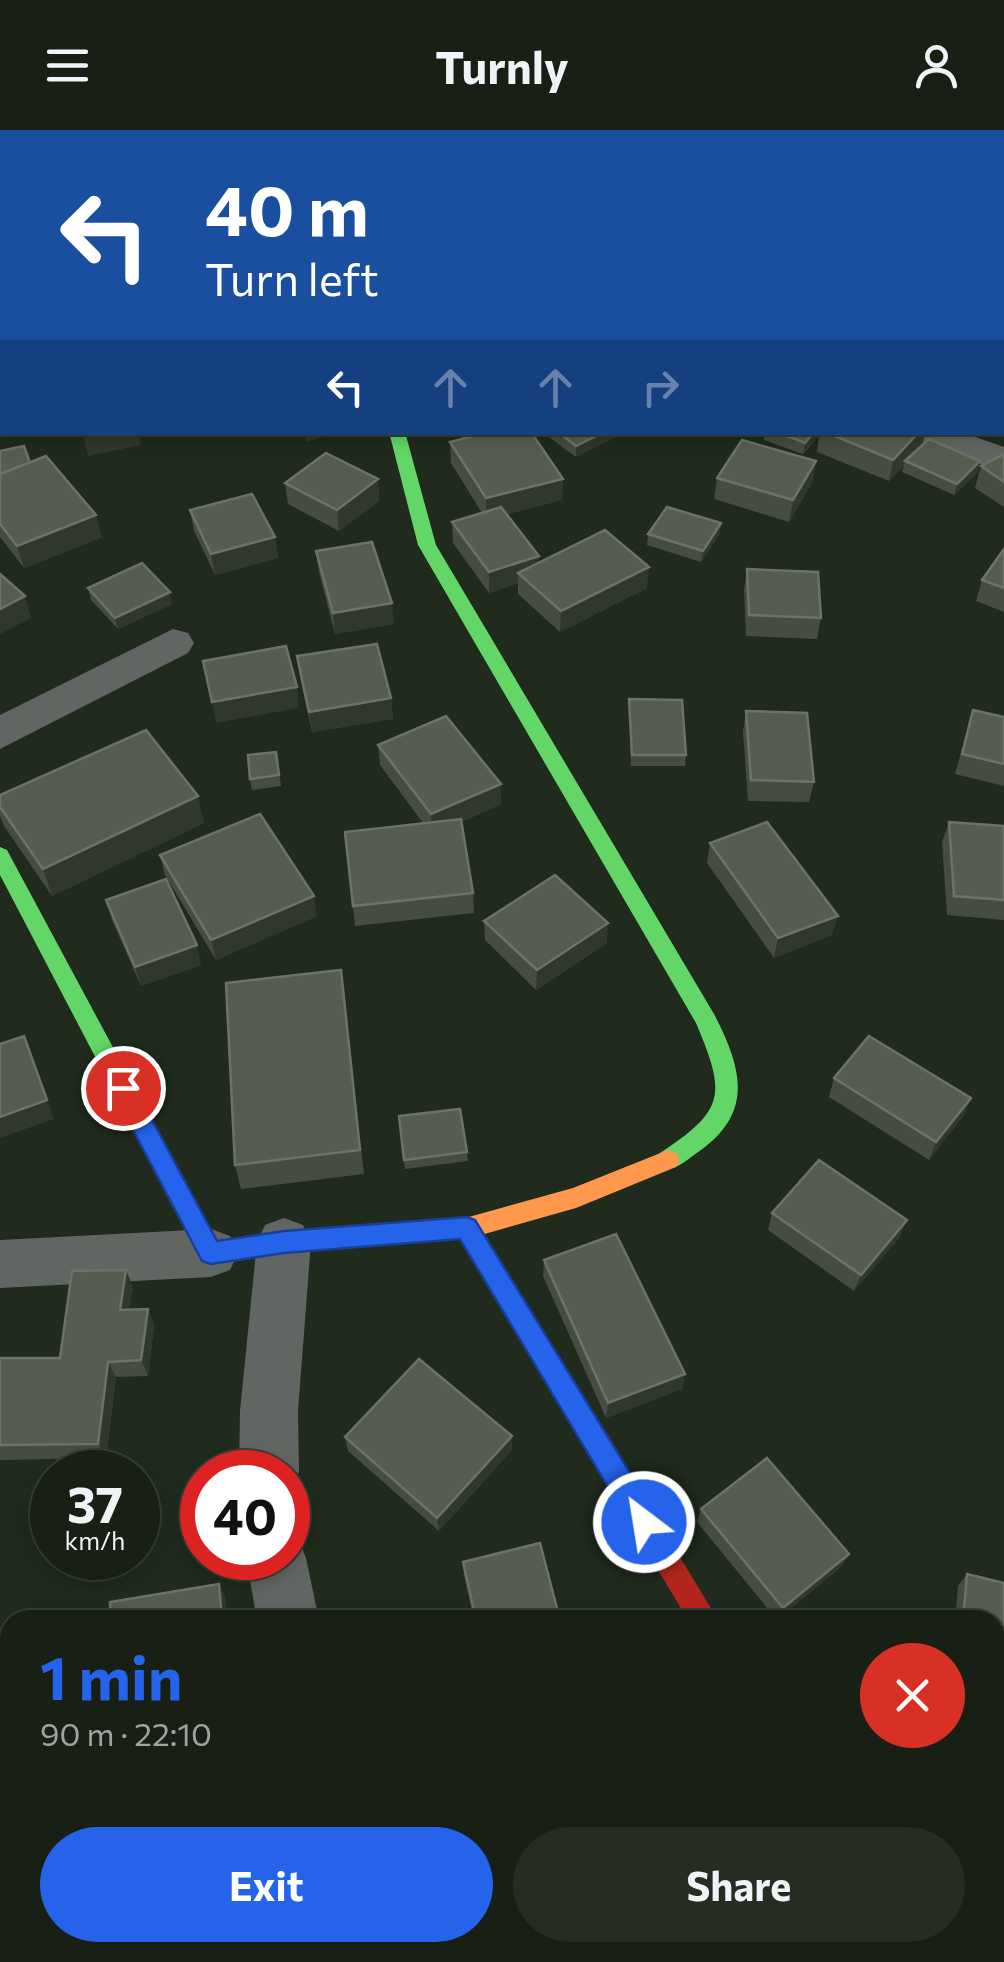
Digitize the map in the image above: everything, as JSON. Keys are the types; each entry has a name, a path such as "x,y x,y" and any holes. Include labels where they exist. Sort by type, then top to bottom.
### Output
{"street":[{"path":"0,1264 211,1253 284,1242 467,1228 602,1192 704,1139 724,1116 730,1092 706,1020 427,545 398,435"},
{"path":"932,435 1004,460"},
{"path":"0,734 174,643"},
{"path":"0,855 211,1253"},
{"path":"467,1228 698,1610"},
{"path":"269,1450 284,1242"},
{"path":"280,1580 286,1610"}],"building":[{"path":"477,435 533,435 563,479 486,498 450,442"},
{"path":"562,435 598,435 576,446"},
{"path":"785,435 812,435 805,443"},
{"path":"832,435 916,435 893,460"},
{"path":"929,439 980,461 957,484 905,461"},
{"path":"742,440 816,461 793,500 717,478"},
{"path":"24,446 30,463 0,474 0,451"},
{"path":"326,453 378,479 337,510 285,483"},
{"path":"1004,454 1004,482 981,466"},
{"path":"46,456 96,515 17,546 0,524 0,474"},
{"path":"252,494 275,537 211,554 190,510"},
{"path":"501,507 539,556 489,572 452,522"},
{"path":"667,507 721,523 703,551 648,534"},
{"path":"605,530 649,567 561,611 518,573"},
{"path":"372,542 392,603 333,613 316,551"},
{"path":"1004,549 1004,588 982,580"},
{"path":"142,563 170,592 115,618 88,588"},
{"path":"747,569 818,572 821,618 749,615"},
{"path":"0,574 25,596 0,609"},
{"path":"377,644 391,698 309,712 297,656"},
{"path":"286,646 297,687 212,702 203,661"},
{"path":"629,699 682,700 686,755 632,755"},
{"path":"973,710 1004,717 1004,764 962,754"},
{"path":"746,711 807,713 814,782 751,780"},
{"path":"446,716 501,784 431,814 378,745"},
{"path":"146,730 198,796 43,869 0,807 0,795"},
{"path":"276,752 279,775 250,779 248,755"},
{"path":"260,814 314,896 211,940 160,855"},
{"path":"461,819 473,893 353,906 345,832"},
{"path":"767,822 838,916 778,938 710,843"},
{"path":"949,822 1004,826 1004,900 954,896"},
{"path":"555,875 608,923 537,970 484,921"},
{"path":"166,879 197,945 135,967 106,900"},
{"path":"341,970 360,1150 235,1165 226,983"},
{"path":"24,1036 47,1100 0,1117 0,1044"},
{"path":"869,1036 971,1098 936,1142 834,1078"},
{"path":"460,1109 467,1152 404,1160 399,1116"},
{"path":"819,1160 907,1220 861,1275 772,1213"},
{"path":"616,1234 685,1374 608,1403 544,1260"},
{"path":"126,1270 120,1310 148,1309 141,1360 108,1362 98,1444 0,1445 0,1358 60,1358 72,1271"},
{"path":"419,1359 512,1436 437,1518 345,1437"},
{"path":"767,1458 849,1554 783,1608 701,1509"},
{"path":"540,1543 557,1610 474,1610 463,1562"},
{"path":"967,1574 1004,1583 1004,1610 964,1610"},
{"path":"219,1584 221,1610 110,1610 110,1602"}],"traffic: fast":[{"path":"398,435 427,545 706,1020 717,1045 728,1085 721,1116 709,1130 668,1160"},
{"path":"0,855 211,1253 284,1242 467,1228 507,1294"}],"traffic: slow":[{"path":"467,1228 576,1198 668,1160"}],"traffic: jam":[{"path":"507,1294 698,1610"}],"route":[{"path":"123,1088 211,1253 284,1242 467,1228 644,1522"}]}
